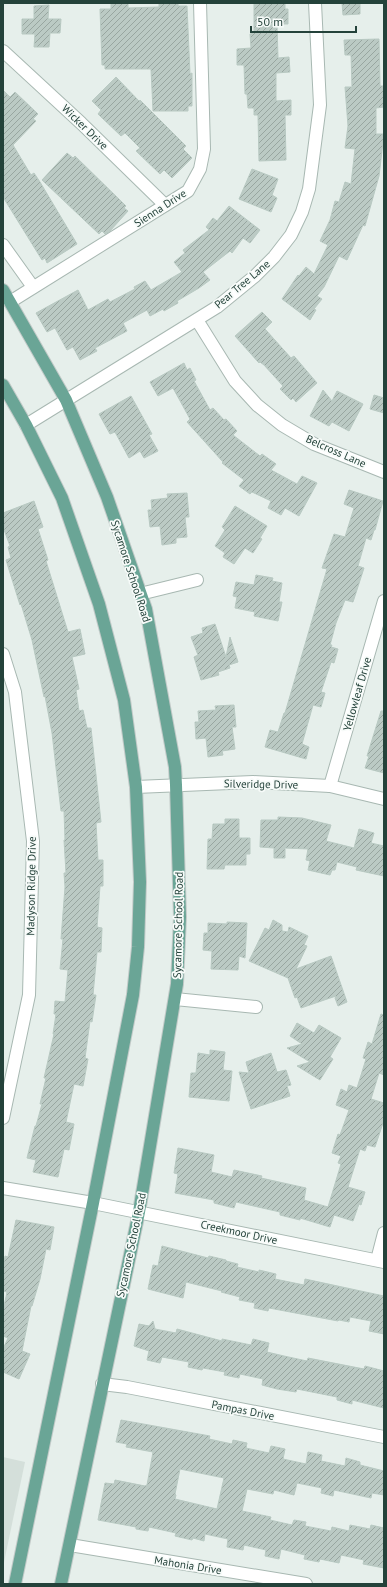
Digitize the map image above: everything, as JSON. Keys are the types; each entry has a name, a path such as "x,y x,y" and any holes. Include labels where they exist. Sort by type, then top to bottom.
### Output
{"main road":[{"name":"Sycamore School Road","path":"3,290 66,400 108,497 146,609 175,767 176,785 180,917 175,999 139,1212 61,1584"},
{"path":"3,385 26,425 62,498 99,604 124,700 136,787 140,882 137,955 133,995 93,1203 15,1584"}],"street":[{"name":"Sienna Drive","path":"10,302 188,191 200,169 204,149 200,3"},
{"name":"Pear Tree Lane","path":"26,425 217,307 255,276 274,257 291,234 302,212 309,189 320,105 315,3"},
{"name":"Wicker Drive","path":"5,57 81,122 165,205"},
{"path":"3,245 30,289"},
{"name":"Belcross Lane","path":"197,320 235,381 257,405 282,424 314,444 384,472"},
{"path":"140,594 197,580"},
{"name":"Yellowleaf Drive","path":"330,786 384,601"},
{"name":"Madyson Ridge Drive","path":"3,654 15,692 33,841 29,995 3,1118"},
{"name":"Silveridge Drive","path":"136,787 253,782 330,786 384,799"},
{"path":"175,999 256,1007"},
{"name":"Creekmoor Drive","path":"3,1188 93,1203 381,1261"},
{"path":"381,1261 384,1233"},
{"name":"Pampas Drive","path":"102,1384 127,1386 384,1437"},
{"name":"Mahonia Drive","path":"70,1545 306,1584"}],"shaded area":[{"path":"3,1457 25,1462 3,1567"}],"building":[{"path":"111,3 128,3 128,8 159,7 159,3 178,3 178,6 187,6 190,74 192,73 192,106 188,106 188,111 153,111 151,69 105,69 105,65 102,65 100,9 111,9"},
{"path":"254,3 285,3 285,9 288,9 288,24 277,24 278,58 289,57 290,72 276,73 276,101 291,100 291,115 285,115 286,160 259,161 258,115 254,115 254,108 248,108 247,94 245,94 244,65 237,65 237,49 251,48 250,34 254,33"},
{"path":"342,3 360,3 360,14 343,15"},
{"path":"49,5 48,19 61,19 60,33 50,33 49,47 34,47 35,34 22,34 22,19 34,19 34,6"},
{"path":"379,39 380,86 384,86 384,107 376,108 376,134 384,134 379,176 365,226 363,225 347,260 339,256 324,287 317,296 322,299 314,309 316,310 310,320 282,299 298,275 299,276 306,267 314,274 328,245 320,241 330,220 335,201 339,202 345,182 351,184 355,149 345,148 348,126 345,87 352,87 351,55 345,55 344,40"},
{"path":"116,77 186,146 183,149 192,158 172,178 164,170 160,174 136,151 140,148 125,133 121,136 98,114 101,110 92,101"},
{"path":"3,90 10,97 15,92 38,114 33,119 36,121 13,145 31,175 34,173 40,182 77,244 47,263 45,258 42,260 3,197"},
{"path":"67,153 73,158 75,156 126,206 124,208 128,211 110,231 105,234 102,231 99,234 42,180"},
{"path":"252,169 278,179 272,195 277,198 271,212 239,199"},
{"path":"229,206 260,230 250,243 243,238 232,253 230,251 203,272 210,280 177,301 178,303 164,311 163,309 150,316 147,310 123,323 127,331 95,348 97,351 80,360 73,347 67,350 55,328 47,332 36,313 78,290 88,310 108,299 110,302 135,289 134,287 145,281 151,290 182,272 174,262 185,253 183,250 209,230 206,227 213,218 217,221"},
{"path":"262,312 272,322 265,329 291,358 294,356 317,383 296,402 293,398 291,400 280,389 283,386 264,365 260,362 259,363 235,336"},
{"path":"184,363 187,370 190,368 196,380 194,381 210,410 213,408 224,420 226,419 237,431 233,435 260,456 262,454 276,464 271,470 297,484 302,476 317,483 299,516 285,508 281,515 268,508 271,501 252,492 250,494 239,486 244,480 222,463 223,462 187,422 190,419 173,388 158,396 150,382"},
{"path":"323,390 332,401 337,391 363,404 349,431 332,422 329,426 310,416"},
{"path":"374,395 384,398 384,413 370,409"},
{"path":"131,396 152,434 149,435 158,451 144,458 140,451 129,458 115,432 110,434 99,414"},
{"path":"349,490 383,501 371,540 366,538 358,566 364,568 353,602 345,600 336,623 330,645 332,645 331,647 338,649 334,663 331,662 321,692 325,693 321,707 313,705 302,744 309,747 306,759 265,747 270,730 278,732 285,713 327,569 322,568 334,534 345,537 354,508 344,504"},
{"path":"187,493 189,517 185,517 187,537 176,538 176,543 162,545 160,526 150,527 148,510 152,510 151,500 168,498 167,494"},
{"path":"34,501 43,527 38,529 48,560 46,561 68,632 80,629 85,654 72,657 79,689 76,690 79,711 83,710 87,728 91,728 101,822 96,823 98,860 103,860 103,886 100,886 97,927 102,928 101,952 97,952 93,995 96,995 92,1022 90,1021 85,1058 88,1059 83,1086 74,1084 66,1122 74,1124 69,1150 64,1149 58,1177 33,1172 36,1160 27,1158 42,1104 40,1104 46,1078 44,1078 54,1034 56,1014 54,1014 55,1001 65,1002 68,970 60,969 63,939 61,939 65,887 64,873 66,873 64,811 61,811 52,733 45,696 44,697 32,640 6,560 11,558 8,547 10,546 3,527 3,513"},
{"path":"235,506 267,526 260,538 262,539 253,553 245,548 234,564 223,557 225,553 215,546 225,530 222,527"},
{"path":"256,575 273,578 272,581 282,583 279,602 282,602 278,621 254,616 255,612 235,608 237,597 233,596 236,582 254,585"},
{"path":"215,624 226,657 230,637 238,662 229,665 230,668 218,672 219,675 201,680 194,657 198,655 191,637 203,633 202,628"},
{"path":"234,705 236,727 232,727 235,749 222,751 223,755 208,757 206,738 196,739 195,722 199,722 198,711 216,710 215,706"},
{"path":"381,711 384,711 384,773 365,768 369,756 367,756"},
{"path":"278,817 302,818 331,825 326,841 354,848 359,829 374,833 371,843 384,846 384,876 356,870 357,867 337,862 335,870 332,870 330,875 308,870 310,861 306,860 308,849 285,848 285,858 274,858 274,848 260,847 261,820 278,820"},
{"path":"225,819 239,819 239,838 250,838 250,854 246,854 246,865 225,865 224,869 207,869 208,839 212,839 213,824 225,824"},
{"path":"273,920 282,925 282,931 288,932 289,927 308,936 304,945 307,946 296,969 331,956 347,1002 338,1006 335,998 336,996 301,1008 297,997 295,998 288,978 249,961 265,928 269,930"},
{"path":"227,922 247,923 245,958 239,956 238,970 211,969 212,951 203,950 204,933 208,933 208,923 227,924"},
{"path":"381,1014 384,1015 384,1075 379,1073 371,1099 384,1103 384,1120 375,1147 367,1145 365,1151 360,1149 348,1187 365,1192 361,1205 359,1204 353,1221 334,1215 330,1227 300,1218 300,1220 280,1215 280,1212 236,1202 234,1208 214,1203 214,1200 175,1193 178,1174 174,1173 178,1148 214,1155 211,1172 232,1177 234,1170 262,1176 261,1178 306,1188 304,1200 328,1207 341,1164 338,1163 341,1156 332,1153 338,1134 340,1135 349,1110 336,1105 341,1089 347,1092 349,1085 357,1088 366,1059 363,1058 368,1042 372,1044"},
{"path":"297,1023 314,1033 319,1025 341,1038 330,1057 333,1059 320,1080 297,1066 310,1062 287,1048 302,1044 290,1036"},
{"path":"210,1050 225,1052 223,1070 232,1071 229,1101 189,1097 191,1073 196,1073 198,1053 210,1055"},
{"path":"271,1053 277,1072 286,1070 291,1085 287,1086 290,1096 251,1109 239,1072 249,1073 246,1062"},
{"path":"16,1220 54,1227 50,1250 46,1249 40,1279 31,1306 22,1351 30,1354 19,1379 3,1372 3,1349 8,1338 3,1336 3,1311 7,1292 3,1291 3,1268 5,1256 8,1257"},
{"path":"162,1246 208,1258 209,1256 226,1260 238,1264 237,1267 276,1274 275,1279 304,1285 305,1279 384,1296 384,1334 369,1331 371,1321 350,1317 349,1322 338,1321 269,1308 268,1311 254,1308 255,1303 239,1300 240,1297 186,1282 183,1298 148,1289 153,1265 158,1266"},
{"path":"153,1321 155,1329 176,1333 177,1329 222,1341 222,1339 251,1345 253,1339 269,1343 267,1352 307,1361 308,1358 364,1369 365,1366 384,1371 384,1408 352,1400 352,1404 337,1400 337,1397 297,1389 296,1392 277,1389 262,1385 263,1379 240,1374 239,1378 224,1375 225,1372 188,1367 189,1362 162,1357 160,1363 147,1360 149,1351 134,1346 139,1324 149,1326"},
{"path":"121,1420 210,1436 209,1439 232,1444 233,1440 247,1443 246,1448 269,1453 271,1446 285,1449 283,1459 306,1464 308,1452 322,1455 321,1461 345,1466 346,1458 360,1462 360,1465 384,1471 384,1495 372,1493 371,1498 334,1490 333,1496 321,1493 322,1488 297,1483 294,1495 274,1490 273,1494 247,1489 242,1511 271,1517 270,1520 292,1525 294,1520 306,1522 305,1526 331,1531 332,1527 349,1531 350,1525 370,1529 371,1525 384,1528 384,1568 363,1564 364,1560 341,1555 339,1563 320,1559 319,1562 304,1559 305,1555 281,1549 279,1559 265,1556 266,1550 244,1545 243,1550 227,1547 228,1539 205,1534 204,1541 193,1538 192,1540 175,1536 176,1533 149,1527 148,1531 136,1529 136,1527 98,1520 105,1483 114,1484 115,1480 145,1486 147,1485 153,1452 126,1447 127,1444 116,1442","holes":["180,1469 224,1478 217,1509 175,1499"]}]}
